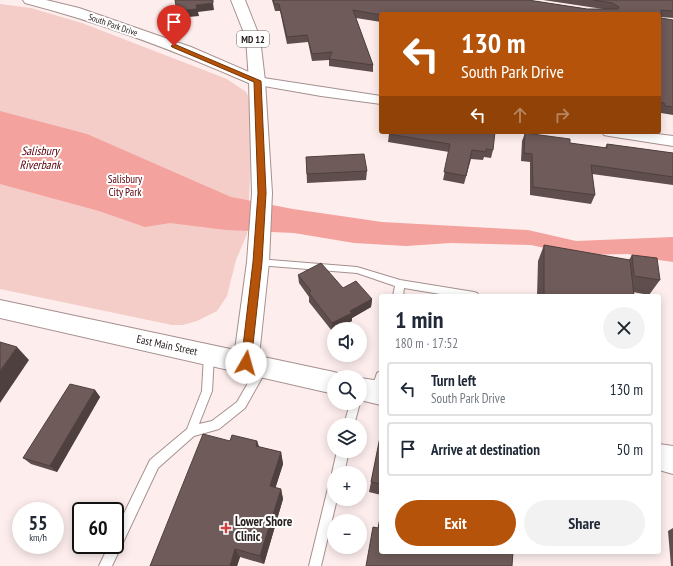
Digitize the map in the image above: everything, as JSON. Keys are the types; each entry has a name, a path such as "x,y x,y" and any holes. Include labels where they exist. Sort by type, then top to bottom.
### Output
{"main road":[{"name":"South Park Drive","path":"30,0 74,11 186,50 257,81"},
{"name":"MD 12","path":"238,0 253,38 257,81 262,193 259,230 255,365"},
{"name":"East Main Street","path":"0,309 327,381"},
{"path":"661,457 673,460"}],"street":[{"name":"South Park Drive","path":"257,81 379,100"},
{"path":"623,134 673,141"}],"lane":[{"path":"258,262 357,270 400,284 462,294"},
{"path":"398,294 400,284"},
{"path":"191,432 207,391 209,355"},
{"path":"105,566 154,464 191,432 215,425 241,405 255,365"},
{"path":"315,566 330,506"}],"green space":[{"name":"Salisbury City Park","path":"0,4 31,8 82,23 227,79 246,92 251,111 252,142 247,234 236,260 227,296 217,311 197,321 183,325 172,325 0,289"}],"water":[{"name":"Salisbury Riverbank","path":"0,111 87,134 231,197 293,209 382,222 528,230 576,241 673,237 673,262 628,254 576,255 531,245 451,243 406,246 354,243 294,233 226,230 170,223 145,227 99,211 0,184"}],"building":[{"path":"175,0 213,0 213,3 196,5 197,9 177,11"},
{"path":"273,0 528,0 587,9 618,9 619,7 612,3 593,0 673,0 673,11 379,12 379,15 353,10 373,65 329,59 332,52 312,54 307,35 287,37 279,4 274,4"},
{"path":"661,18 673,20 673,107 665,106 664,103 661,102"},
{"path":"389,134 495,134 493,150 486,149 486,152 472,150 466,176 444,172 450,144"},
{"path":"525,134 532,134 570,139 570,143 607,148 607,144 673,153 673,177 591,165 595,195 533,187 532,154 524,153"},
{"path":"364,154 367,171 307,174 306,157"},
{"path":"544,245 630,260 634,294 544,294"},
{"path":"632,255 657,258 660,280 634,276"},
{"path":"321,263 343,288 356,281 372,299 350,311 352,313 331,322 309,293 311,291 298,275"},
{"path":"0,342 17,347 0,371"},
{"path":"70,384 95,390 50,466 23,458"},
{"name":"Lower Shore Clinic","path":"203,434 230,441 232,435 257,441 256,446 281,452 270,486 281,489 260,556 235,549 230,566 150,566"},
{"path":"379,442 379,484 371,482"},
{"path":"379,523 379,554 513,554 512,566 366,566 373,527 378,528"}],"place":[{"name":"Lower Shore Clinic","path":"226,528"}],"route":[{"path":"174,46 257,81 262,193 258,262 246,363"}]}
